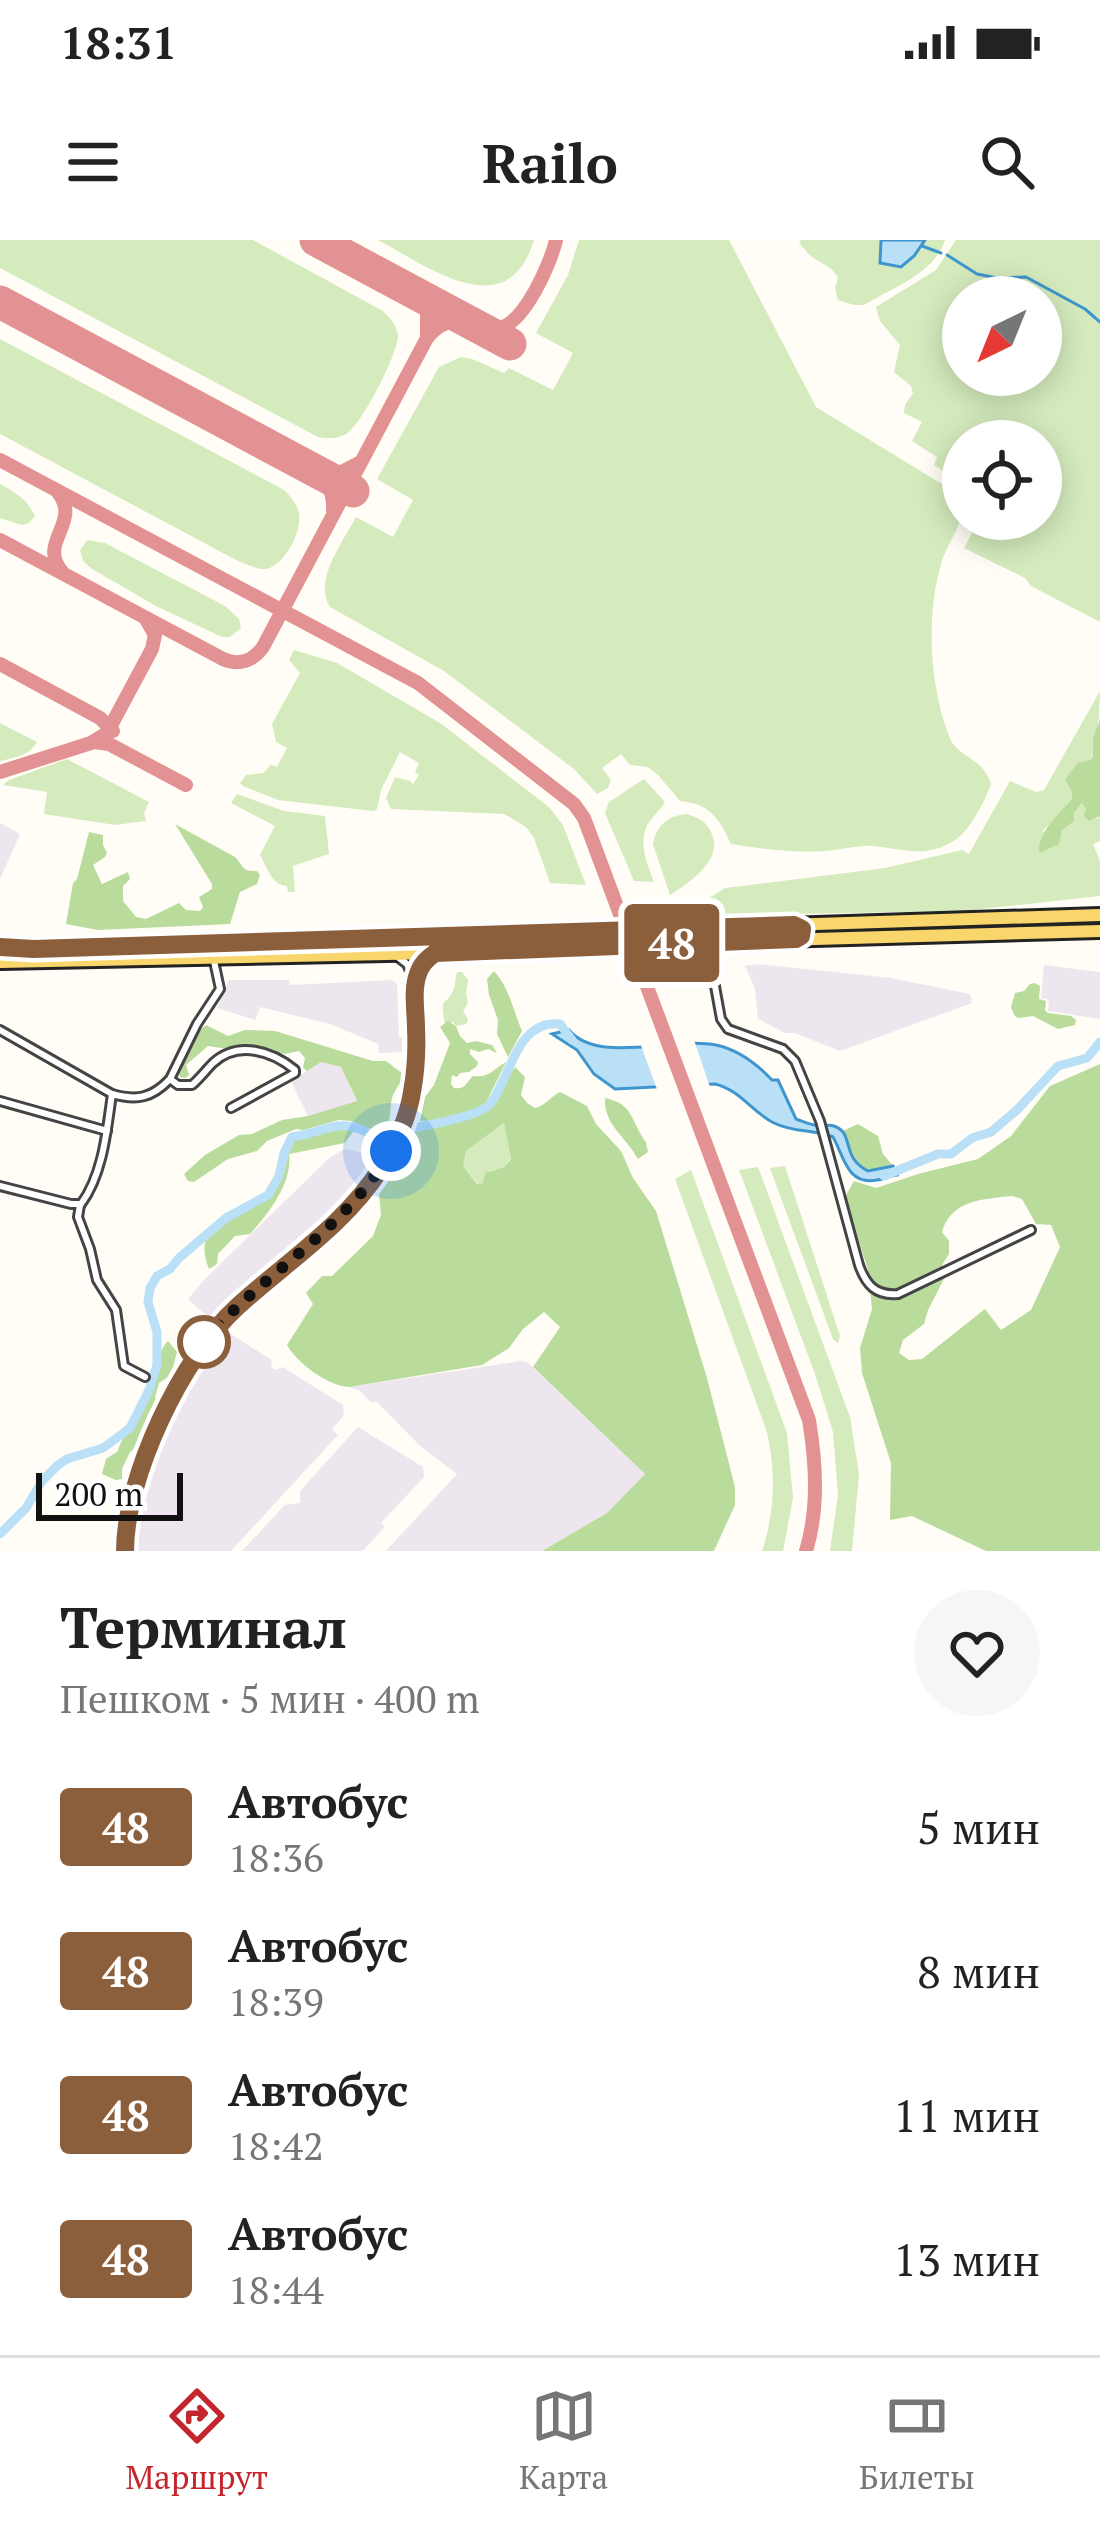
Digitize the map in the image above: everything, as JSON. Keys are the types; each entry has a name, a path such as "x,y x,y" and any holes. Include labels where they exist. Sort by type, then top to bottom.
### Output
{"main road":[{"path":"3,964 34,955 795,932 1100,915"},
{"path":"0,947 34,955 214,958 707,942 795,932 1100,931"}],"street":[{"path":"707,942 721,1019 728,1029 783,1049 795,1061 820,1121 868,1284 881,1293 898,1294 1030,1230"},
{"path":"125,1551 125,1528 139,1471 197,1350 234,1310 347,1210 380,1171 396,1141 408,1112 415,1070 416,984 423,964 435,953"},
{"path":"389,954 407,964 416,984"},
{"path":"0,1030 112,1094 141,1097 170,1079 220,988 214,958"},
{"path":"170,1079 178,1085 192,1085 216,1060 244,1048 271,1054 296,1070 231,1108"},
{"path":"112,1094 107,1131 78,1217 97,1280 116,1310 124,1366 145,1376"},
{"path":"0,1101 107,1131"},
{"path":"0,1186 81,1204"}],"shaded area":[{"path":"0,823 20,834 0,879"},
{"path":"1044,965 1100,972 1100,1019 1048,1011 1049,1000 1041,998"},
{"path":"745,966 891,978 970,994 972,1003 840,1051 758,1019 755,989"},
{"path":"229,980 289,980 290,985 392,980 397,984 402,1052 379,1053 378,1044 330,1024 260,1007 255,1020 217,1008"},
{"path":"321,1062 341,1067 357,1102 308,1116 291,1081"},
{"path":"344,1149 379,1156 343,1205 211,1320 188,1299 328,1159"},
{"path":"226,1331 272,1360 271,1367 283,1367 343,1405 344,1415 332,1429 338,1435 231,1551 130,1551 133,1508 153,1451 198,1358 219,1332"},
{"path":"521,1361 645,1474 607,1513 542,1551 386,1551 457,1474 419,1445 377,1402 349,1387"},
{"path":"358,1427 423,1467 424,1477 381,1523 385,1527 362,1551 242,1551 285,1505 300,1503 300,1491"}],"green space":[{"path":"0,240 253,240 383,311 396,328 397,344 353,428 339,437 318,437 0,268"},
{"path":"378,240 534,240 522,266 506,280 486,285 442,275"},
{"path":"579,240 729,240 816,407 942,484 942,540 951,540 936,588 934,675 953,743 982,768 991,784 972,822 955,840 915,851 867,846 802,851 731,844 712,814 680,801 648,767 630,765 621,754 602,768 611,780 597,794 574,769 444,671 330,607 327,573 356,517 393,537 413,500 377,479 439,367 461,357 472,359 504,373 509,368 553,390 573,353 536,333 568,275"},
{"path":"801,240 881,240 879,252 914,256 925,240 945,240 922,271 864,305 854,305 838,300 838,278 809,254"},
{"path":"956,240 1100,240 1100,622 964,548 968,540 1062,540 1062,420 942,420 942,470 934,465 937,457 912,441 922,422 904,413 913,393 894,372 900,345 880,321 876,307 936,270"},
{"path":"0,339 284,490 297,507 299,521 285,555 266,569 238,561 0,434"},
{"path":"0,484 28,505 35,516 29,523 0,518"},
{"path":"87,540 105,543 225,606 239,619 241,628 222,637 156,606 83,561 80,550"},
{"path":"294,650 337,663 440,723 549,807 563,825 586,885 550,883 534,838 504,814 391,809 386,798 395,777 413,784 419,775 415,772 419,763 400,752 373,811 278,800 243,786 240,783 246,775 264,773 270,765 277,767 287,748 276,742 272,724 300,673 289,660"},
{"path":"1100,691 1092,756 1065,779 1072,799 1042,832 1065,825 1083,803 1096,819 1100,816 1100,841 1093,844 1100,861 1100,896 963,911 681,916 725,888 885,868 962,850 969,854 1010,781 1036,792 1044,790"},
{"path":"1100,717 1100,816 1089,821 1082,803 1074,821 1062,830 1059,844 1039,853 1045,830 1072,799 1065,779 1079,762 1092,756"},
{"path":"0,723 37,742 34,747 0,761"},
{"path":"67,759 149,802 146,821 115,825 44,814 47,792 3,785"},
{"path":"644,779 665,802 648,824 643,841 654,882 634,881 605,813 609,802"},
{"path":"237,794 284,811 325,816 329,854 293,866 295,892 288,892 287,886 274,879 260,855 275,826 231,803"},
{"path":"687,814 709,828 713,851 703,869 670,895 653,844 664,823"},
{"path":"175,824 260,875 257,884 240,892 230,924 98,930 66,924 89,832 103,835 107,853 93,865 102,884 128,872 123,901 136,917 146,919 179,903 186,910 200,911 199,897 212,884"},
{"path":"494,971 508,992 522,1031 508,1057 497,1034 498,1020 489,995 487,979"},
{"path":"457,972 468,980 468,1003 463,1011 468,1019 466,1024 445,1025 443,1005"},
{"path":"1035,983 1040,986 1039,999 1046,1001 1045,1010 1071,1016 1075,1025 1058,1029 1033,1016 1014,1015 1015,993"},
{"path":"448,1021 467,1043 492,1045 497,1053 470,1049 477,1066 452,1075 454,1088 506,1062 484,1107 420,1121 425,1097 450,1043 440,1027"},
{"path":"206,1025 228,1036 245,1030 275,1031 386,1061 403,1074 387,1126 373,1130 339,1120 296,1129 188,1181 184,1174 205,1155 239,1135 357,1101 341,1067 321,1062 307,1071 299,1051 285,1054 247,1044 228,1049 208,1046 186,1065 189,1075 180,1077 177,1069"},
{"path":"1100,1064 1100,1551 986,1551 912,1516 890,1520 891,1463 862,1373 860,1348 872,1309 868,1270 845,1197 854,1181 876,1188 978,1159 1011,1136 1050,1086","holes":["1022,1199 1036,1224 1051,1225 1060,1247 1031,1310 1001,1330 985,1309 922,1359 909,1360 899,1353 903,1340 924,1324 945,1277 942,1265 949,1254 949,1241 942,1232 946,1221 960,1207 979,1200"]},
{"path":"515,1067 525,1077 521,1095 535,1108 560,1092 587,1106 596,1124 621,1151 656,1211 735,1487 735,1505 714,1551 542,1551 607,1513 645,1474 533,1367 560,1327 544,1312 509,1348 482,1365 349,1387 314,1372 287,1345 313,1304 306,1293 322,1276 332,1276 373,1236 381,1215 379,1194 417,1128 480,1114 498,1099","holes":["504,1123 511,1159 504,1167 485,1173 483,1183 477,1184 463,1166 466,1151"]},
{"path":"605,1098 628,1110 646,1142 648,1152 638,1159 612,1123"},
{"path":"504,1123 511,1158 478,1184 462,1165 466,1151"},
{"path":"858,1124 878,1136 893,1166 868,1171 852,1161 843,1131"},
{"path":"355,1129 345,1143 289,1154 287,1176 271,1208 250,1234 235,1236 209,1269 206,1239 273,1191 295,1138"},
{"path":"785,1166 840,1336 838,1343 770,1168"},
{"path":"758,1167 850,1417 859,1474 852,1551 830,1551 838,1495 833,1432 739,1170"},
{"path":"691,1170 787,1433 793,1498 783,1551 762,1551 772,1507 770,1447 675,1179"},
{"path":"168,1341 177,1352 171,1375 159,1383 158,1407 142,1443 130,1452 122,1479 102,1474 106,1459 118,1451 150,1397 159,1357"}],"water":[{"path":"881,240 925,240 901,267 880,263"},
{"path":"569,1030 598,1046 699,1043 732,1050 778,1080 796,1119 840,1129 859,1165 868,1171 893,1166 897,1175 867,1181 859,1178 848,1168 833,1137 774,1123 715,1084 615,1089 594,1074 577,1050 552,1034"}],"pier":[{"path":"693,1037 711,1090 658,1092 639,1040"}],"waterway":[{"path":"922,246 941,253"},
{"path":"947,255 977,274 1026,277 1100,322"},
{"path":"0,1534 58,1465 103,1448 130,1428 157,1365 150,1288 157,1276 226,1218 268,1195 292,1137 342,1126 374,1136 471,1114 491,1103 516,1052 534,1031 560,1024 572,1040"},
{"path":"884,1176 938,1154 951,1154 972,1138 991,1132 1058,1066 1087,1058 1100,1042"}],"taxiway":[{"path":"427,338 454,322 489,329 508,324 535,291 556,240"},
{"path":"0,540 223,659 250,659 263,647 427,338 427,313 415,293"},
{"path":"0,460 418,683 574,804 584,818 809,1420 815,1486 806,1551"},
{"path":"333,510 328,486 310,469 336,475 359,463"},
{"path":"56,490 65,512 54,551 63,573"},
{"path":"0,772 91,743 107,733 152,649 155,635 147,621"},
{"path":"0,664 100,718 113,731"},
{"path":"94,742 109,744 186,785"}],"runway":[{"path":"316,240 510,344"},
{"path":"0,302 353,491"}],"bus line":[{"name":"48","path":"0,947 794,925 802,929 796,939 435,953 428,959 418,971 416,984 412,1094 391,1151 347,1210 234,1310 197,1350 139,1471 125,1528 125,1551"}],"route":[{"path":"204,1342 197,1350 234,1310 347,1210 391,1151"}]}
